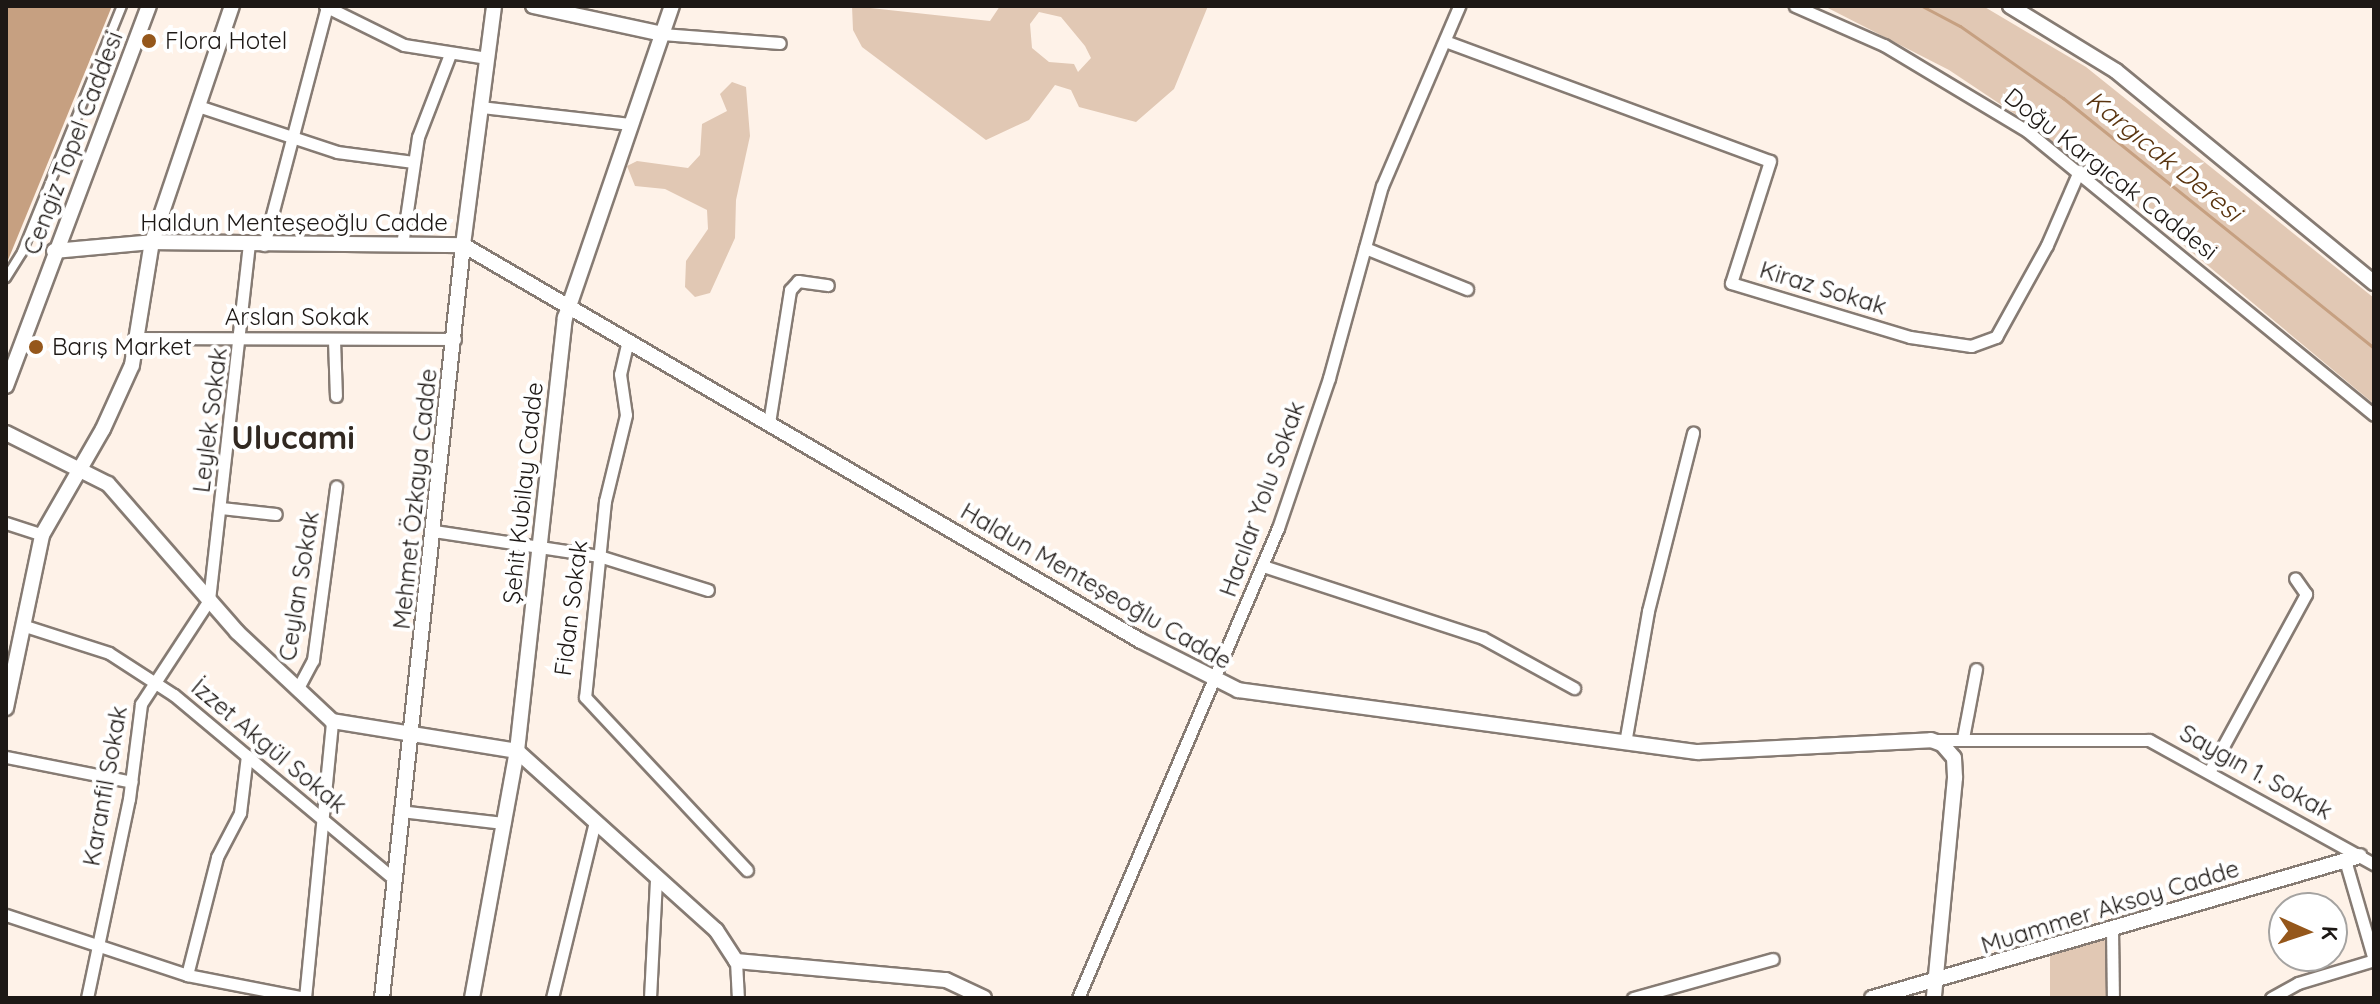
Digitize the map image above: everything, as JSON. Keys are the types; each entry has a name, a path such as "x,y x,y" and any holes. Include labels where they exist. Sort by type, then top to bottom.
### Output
{"street":[{"path":"6,278 22,252 122,6"},
{"name":"Cengiz Topel Caddesi","path":"6,386 54,251 149,6"},
{"path":"6,707 42,535 83,468 119,397 140,338 152,242 232,6"},
{"path":"326,6 404,45 487,58"},
{"name":"Leylek Sokak","path":"209,600 256,245 292,139 326,6"},
{"name":"Mehmet Özkaya Cadde","path":"382,998 392,877 434,531 463,245 494,6"},
{"path":"533,6 579,12 662,34 780,43"},
{"name":"Şehit Kubilay Cadde","path":"472,998 517,751 569,305 672,6"},
{"name":"Hacılar Yolu Sokak","path":"1078,998 1263,566 1329,378 1392,159 1459,6"},
{"name":"Doğu Kargıcak Caddesi","path":"1795,6 1941,77 2079,171 2374,415"},
{"path":"2010,6 2116,71 2374,283"},
{"name":"Kiraz Sokak","path":"1445,41 1770,161 1731,283 1910,337 1971,346 1996,337 2047,245 2079,171"},
{"path":"402,245 413,162 429,102 450,54"},
{"path":"198,106 292,139 355,156 413,162"},
{"path":"481,107 631,124"},
{"name":"Haldun Menteşeoğlu Cadde","path":"54,251 152,242 463,245 1214,681 1250,692 1625,743 1757,752 1931,740"},
{"path":"1365,248 1467,289"},
{"path":"769,423 790,290 798,281 828,285"},
{"name":"Arslan Sokak","path":"140,338 455,339"},
{"path":"334,340 336,396"},
{"name":"Fidan Sokak","path":"628,340 620,374 626,415 608,484 585,697 747,870"},
{"path":"6,433 83,468 117,493 209,600 332,721 409,737 517,751 716,930 736,961 738,998"},
{"path":"1625,743 1648,611 1693,433"},
{"name":"Ceylan Sokak","path":"298,688 313,660 336,487"},
{"path":"221,508 276,514"},
{"path":"6,523 42,535"},
{"path":"434,531 599,556 708,590"},
{"path":"1263,566 1483,638 1574,688"},
{"path":"2209,772 2306,594 2295,578"},
{"name":"Karanfil Sokak","path":"87,998 95,945 132,782 139,712 152,685 209,600"},
{"name":"İzzet Akgül Sokak","path":"22,625 109,653 152,685 182,701 392,877"},
{"path":"1931,740 1963,738 1976,669"},
{"path":"6,915 254,994 305,998 332,721"},
{"name":"Saygın 1. Sokak","path":"1963,738 2140,738 2157,743 2352,858 2374,864"},
{"path":"1931,740 1947,749 1956,766 1934,998"},
{"path":"187,975 217,857 240,813 247,755"},
{"path":"6,757 132,782"},
{"path":"400,811 504,823"},
{"path":"552,998 595,821"},
{"path":"2271,998 2298,983 2374,960 2352,858"},
{"name":"Muammer Aksoy Cadde","path":"1872,998 2352,858"},
{"path":"650,998 656,878"},
{"path":"2112,929 2113,998"},
{"path":"1633,998 1773,959"},
{"path":"736,961 946,980 984,998"}],"shaded area":[{"path":"6,6 112,6 6,265"},
{"path":"852,6 990,21 1000,6 1208,6 1174,89 1136,122 1079,107 1071,90 1055,85 1029,120 986,140 862,47 853,30","holes":["1039,12 1061,17 1091,58 1078,72 1074,64 1049,62 1032,48 1030,24"]},
{"path":"1824,6 1983,6 2086,67 2374,298 2374,404 2122,194 2024,120 1949,70"},
{"path":"732,82 746,87 750,136 736,200 735,238 710,293 695,297 685,287 686,261 708,229 707,210 665,189 635,186 627,166 637,161 688,168 700,155 702,124 727,111 720,94"},
{"path":"2107,938 2107,998 2050,998 2050,955"}],"waterway":[{"name":"Kargıcak Deresi","path":"1922,6 1960,26 2063,98 2374,348"}],"place":[{"name":"Flora Hotel","path":"149,41"},
{"name":"Barış Market","path":"36,347"}],"district":[{"name":"Ulucami","path":"293,437"}]}
